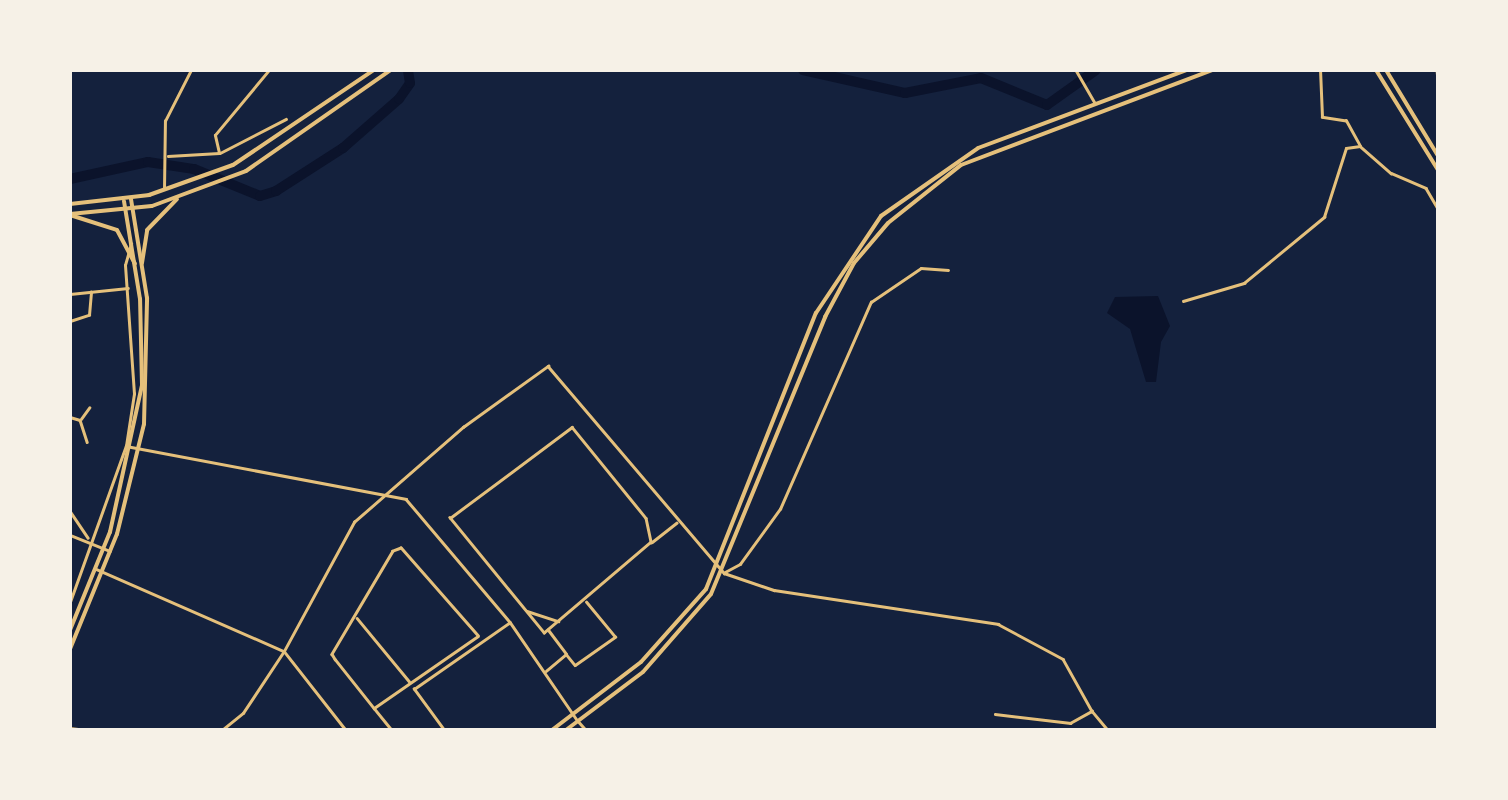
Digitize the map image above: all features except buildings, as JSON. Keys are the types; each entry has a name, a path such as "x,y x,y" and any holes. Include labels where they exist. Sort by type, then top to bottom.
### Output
{"main road":[{"path":"70,204 132,199 185,185 234,165 373,70"},
{"path":"70,214 126,211 177,199 246,171 391,70"},
{"path":"552,730 670,634 718,568 816,313 870,229 957,158 1187,70"},
{"path":"566,730 677,640 724,573 825,316 854,263 888,223 972,160 1214,70"},
{"path":"1376,70 1438,170"},
{"path":"1386,70 1438,156"},
{"path":"70,649 72,634 107,550 140,449 150,372 142,264 132,199"},
{"path":"142,264 147,230 177,199"},
{"path":"72,634 102,572 142,385 135,264 124,200"},
{"path":"70,214 107,223 135,264"}],"street":[{"path":"164,191 168,156 164,121 190,70"},
{"path":"219,153 215,135 269,70"},
{"path":"1076,70 1095,103"},
{"path":"1320,70 1322,117 1346,122 1360,146 1391,173 1426,188 1438,209"},
{"path":"1437,70 1438,80"},
{"path":"168,156 219,153 286,118"},
{"path":"1183,301 1244,283 1324,217 1346,148 1360,146"},
{"path":"70,602 129,447 134,394 128,288 131,243"},
{"path":"1438,267 1438,276"},
{"path":"724,573 740,564 780,508 871,302 920,268 948,270"},
{"path":"70,294 128,288"},
{"path":"70,321 89,315 91,292"},
{"path":"222,730 243,712 284,650 354,522 464,427 548,366 676,523 724,573 774,590 998,624 1064,660 1092,711 1108,730"},
{"path":"80,420 89,408"},
{"path":"70,416 80,420 88,442"},
{"path":"585,600 614,637 575,666 548,630 523,610 450,518 568,428 578,432 646,518 651,542"},
{"path":"70,429 70,452"},
{"path":"73,437 86,430"},
{"path":"129,447 392,493 418,512 510,622 586,730"},
{"path":"70,511 89,539 107,550"},
{"path":"548,630 676,523"},
{"path":"70,535 89,539"},
{"path":"374,708 478,636 405,550 393,551 333,656 374,708 392,730"},
{"path":"96,569 284,650 346,730"},
{"path":"523,610 560,621"},
{"path":"356,617 410,682"},
{"path":"444,730 414,689 510,622"},
{"path":"546,672 566,654"},
{"path":"995,714 1070,723 1092,711"},
{"path":"70,728 86,730"}],"water":[{"path":"1158,296 1170,326 1161,342 1156,382 1146,382 1130,329 1107,313 1115,297"}],"waterway":[{"path":"70,179 148,162 194,169 260,196 276,191 343,148 399,99 410,83 408,70"},
{"path":"803,70 905,93 981,78 1047,105 1096,70"}]}
